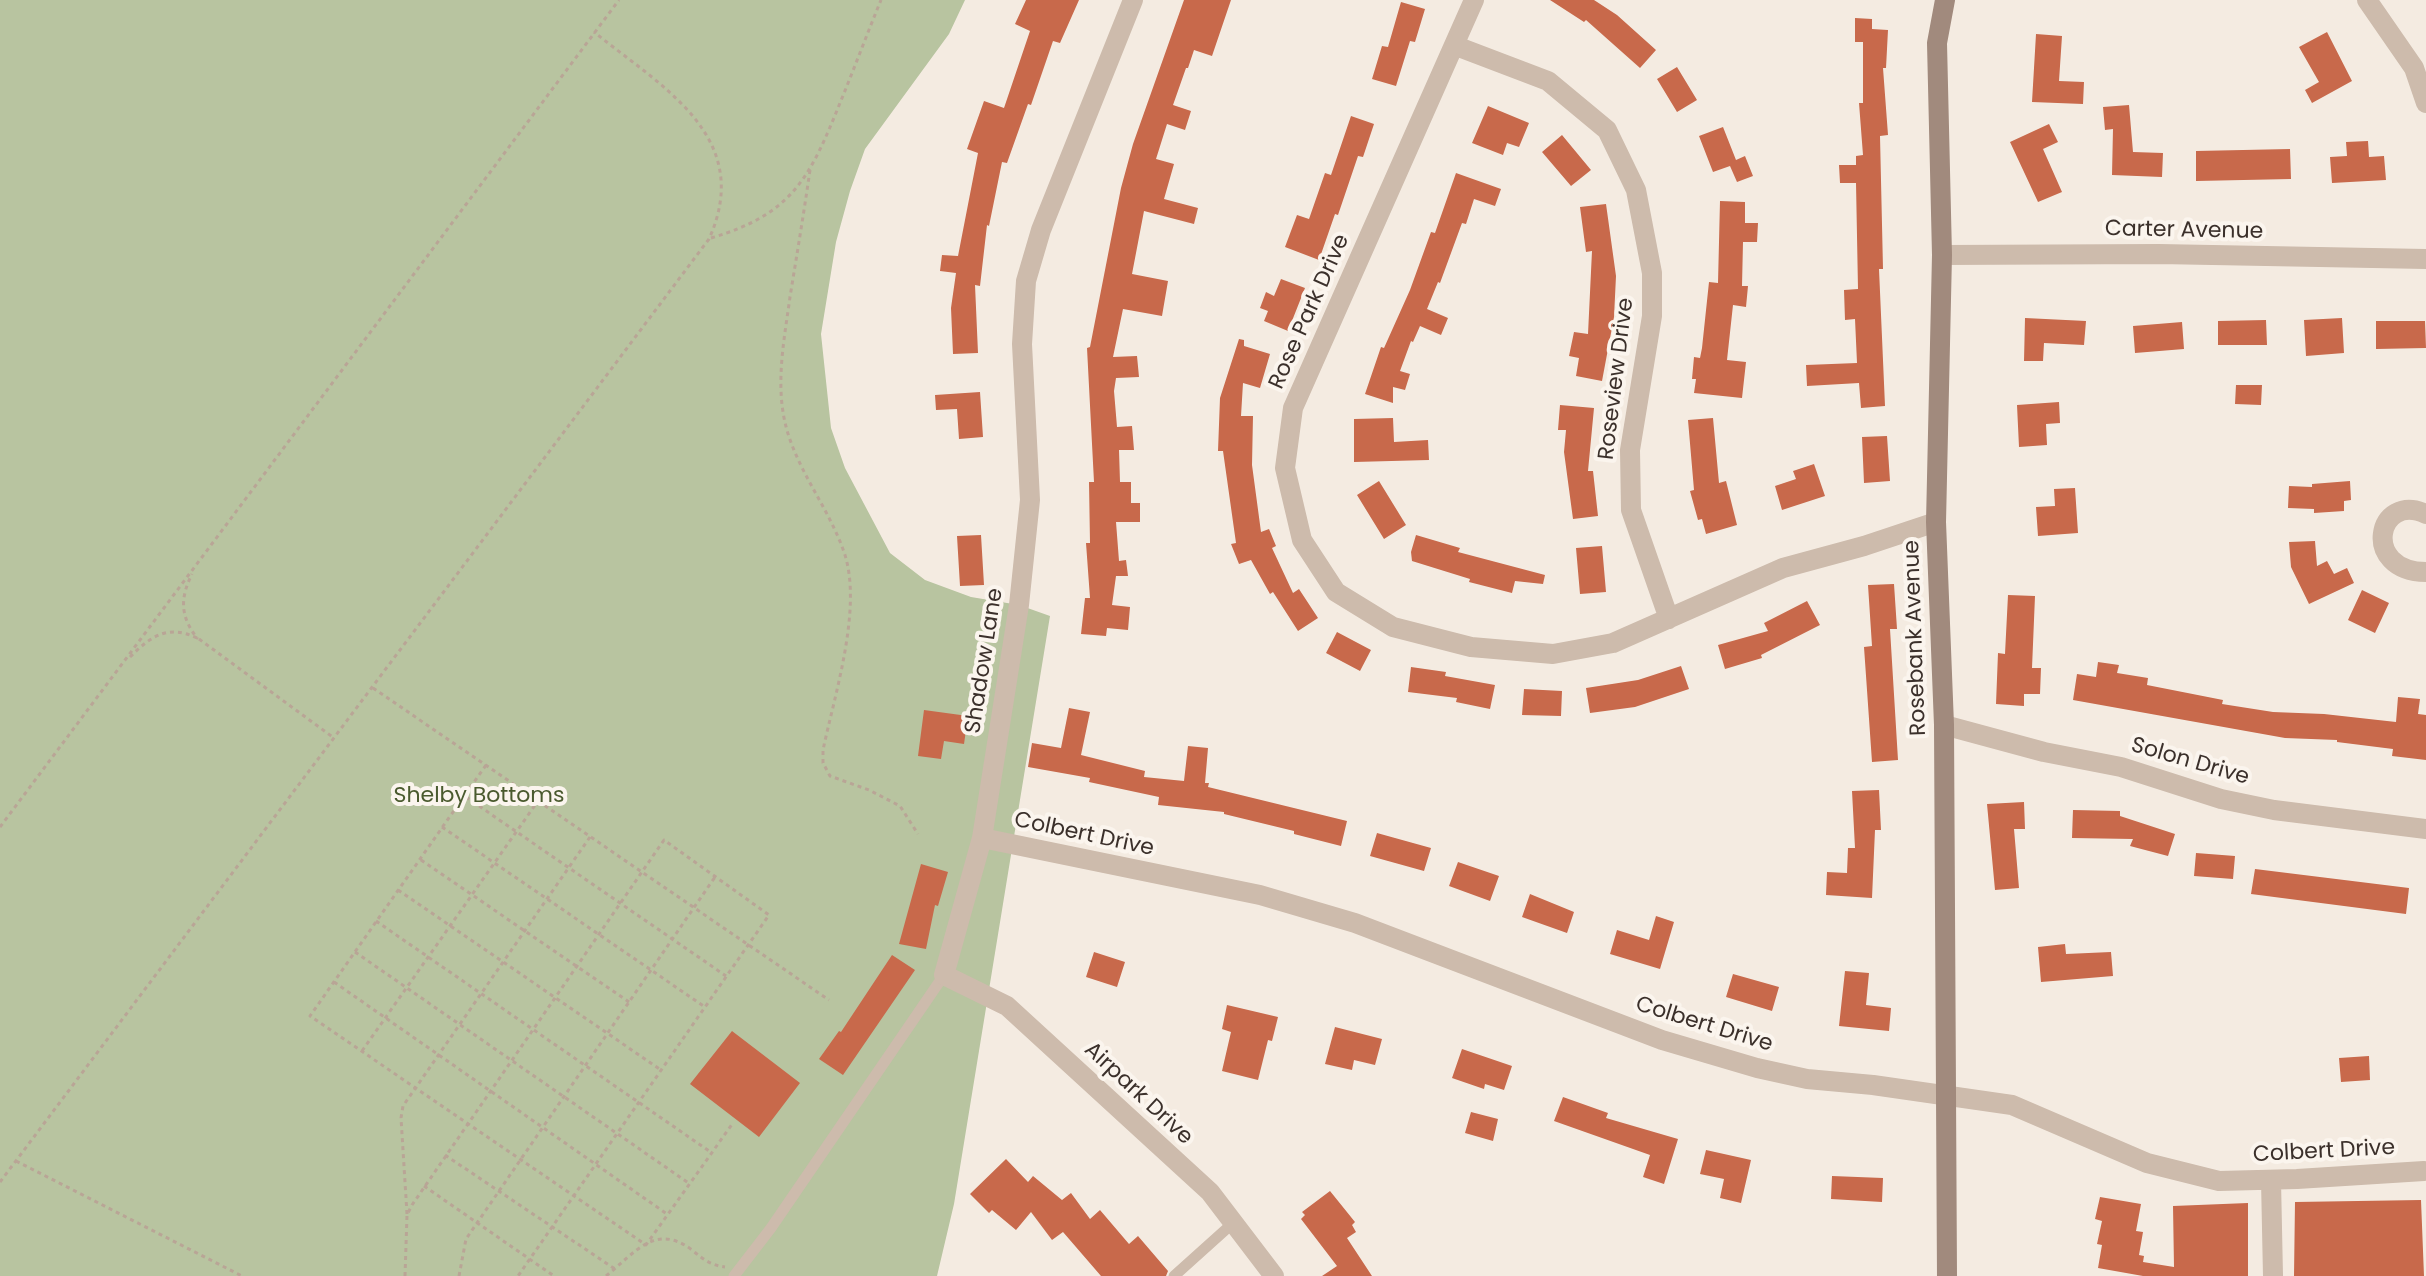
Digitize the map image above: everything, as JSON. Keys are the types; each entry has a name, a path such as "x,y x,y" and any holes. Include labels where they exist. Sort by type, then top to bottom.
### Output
{"street":[{"name":"Shadow Lane","path":"944,975 982,838 1019,605 1030,500 1022,344 1026,281 1041,230 1133,0"},
{"name":"Rose Park Drive","path":"1474,0 1293,408 1285,468 1302,540 1336,592 1393,627 1471,647 1553,654 1613,643 1783,568 1936,522"},
{"name":"Rosebank Avenue","path":"1945,0 1937,43 1942,255 1936,522 1944,725 1947,1276"},
{"path":"2367,0 2414,68 2426,103"},
{"name":"Roseview Drive","path":"1456,46 1548,81 1607,130 1636,190 1652,273 1652,316 1630,450 1631,510 1669,619"},
{"name":"Carter Avenue","path":"1942,255 2159,254 2426,259"},
{"path":"2426,514 2413,509 2392,515 2384,526 2382,538 2384,551 2392,563 2411,572 2426,572"},
{"name":"Solon Drive","path":"1944,725 2044,752 2121,767 2221,799 2274,810 2426,829"},
{"name":"Colbert Drive","path":"982,838 1260,895 1355,923 1662,1040 1807,1079 2012,1105 2147,1163 2219,1181 2424,1171"},
{"name":"Airpark Drive","path":"944,975 1007,1006 1210,1192 1274,1276"},
{"path":"2271,1180 2273,1276"}],"lane":[{"name":"Shadow Lane","path":"736,1272 771,1228 944,975"},
{"path":"1174,1276 1233,1223"}],"path":[{"path":"0,827 619,0"},
{"path":"709,239 739,230 770,213 796,189 810,170 881,0"},
{"path":"0,1182 709,239 719,214 722,189 719,163 710,138 687,107 594,32"},
{"path":"810,170 781,376 782,409 788,437 809,485 832,525 849,577 851,607 823,763 830,776 869,790 900,806 918,834"},
{"path":"196,567 182,600 189,628 197,638 334,738"},
{"path":"119,669 151,636 175,631 197,638"},
{"path":"372,688 829,1000"},
{"path":"486,765 310,1016 646,1245"},
{"path":"464,796 726,976"},
{"path":"362,1051 538,801"},
{"path":"442,827 705,1007"},
{"path":"405,1276 407,1215 401,1118 403,1106 590,837"},
{"path":"407,1215 445,1155 664,840 769,915 518,1276"},
{"path":"420,859 629,1002"},
{"path":"459,1276 466,1239 715,877"},
{"path":"398,890 661,1070"},
{"path":"376,921 712,1153"},
{"path":"355,952 690,1184"},
{"path":"334,982 667,1214"},
{"path":"646,1245 733,1123"},
{"path":"445,1155 615,1269"},
{"path":"16,1161 242,1276"},
{"path":"424,1186 554,1276"},
{"path":"606,1276 657,1238 672,1238 711,1265 736,1272"}],"green space":[{"name":"Shelby Bottoms","path":"0,0 965,0 949,34 865,149 836,242 821,334 831,428 845,468 890,553 925,580 971,597 1019,605 1050,616 954,1204 937,1276 0,1276"}],"building":[{"path":"1026,0 1079,0 1060,43 1053,41 1007,163 1002,162 987,225 980,286 975,285 978,353 953,354 951,308 956,273 940,271 942,255 958,256 978,153 967,149 984,101 1004,108 1030,31 1015,24"},
{"path":"1184,0 1231,0 1212,56 1194,50 1186,68 1173,105 1191,111 1185,130 1167,124 1156,159 1174,164 1164,199 1198,208 1194,224 1144,211 1132,274 1168,281 1162,316 1123,309 1113,357 1137,356 1139,377 1116,378 1114,391 1117,427 1132,426 1134,450 1119,450 1120,482 1131,482 1131,503 1140,503 1140,522 1116,522 1119,561 1126,560 1128,576 1116,576 1112,605 1130,607 1128,630 1107,628 1106,636 1081,634 1085,598 1090,598 1086,543 1090,543 1089,482 1094,482 1087,348 1090,347 1121,188 1133,144"},
{"path":"1550,0 1594,0 1617,15 1656,50 1640,68 1586,20 1584,22"},
{"path":"1401,2 1425,9 1415,42 1410,41 1396,86 1372,79 1382,46 1388,47"},
{"path":"1855,18 1872,19 1872,29 1888,30 1886,68 1883,68 1888,135 1880,136 1883,269 1879,269 1885,406 1861,408 1859,383 1807,386 1806,365 1857,363 1855,319 1845,320 1844,290 1858,289 1856,183 1840,183 1839,165 1856,165 1856,156 1863,155 1859,103 1863,103 1863,42 1855,42"},
{"path":"2327,32 2352,81 2312,103 2305,90 2319,82 2299,47"},
{"path":"2036,34 2062,36 2059,81 2084,82 2083,104 2032,102"},
{"path":"1677,67 1697,100 1677,112 1657,79"},
{"path":"2129,105 2133,152 2163,153 2162,177 2112,175 2113,129 2105,130 2103,107"},
{"path":"1488,106 1529,123 1519,147 1507,143 1503,155 1472,143"},
{"path":"1351,116 1374,124 1363,157 1358,156 1319,260 1285,247 1297,215 1309,219 1325,173 1331,175"},
{"path":"2049,124 2058,142 2043,149 2062,192 2038,202 2010,142"},
{"path":"1723,127 1736,160 1745,156 1753,176 1737,182 1730,166 1713,172 1699,136"},
{"path":"1562,135 1591,170 1571,186 1542,152"},
{"path":"2368,141 2369,157 2384,156 2386,180 2332,183 2330,157 2347,156 2346,142"},
{"path":"2290,149 2291,179 2196,181 2196,151"},
{"path":"1456,173 1501,189 1495,206 1474,199 1466,224 1462,223 1427,309 1448,318 1441,335 1420,326 1411,341 1400,371 1410,374 1405,390 1393,387 1393,403 1365,394 1381,347 1384,348 1410,290 1431,232 1435,233"},
{"path":"1720,201 1745,202 1745,223 1758,223 1757,242 1743,242 1742,286 1748,286 1746,307 1733,305 1727,360 1746,362 1742,398 1694,393 1696,379 1692,379 1694,357 1700,358 1702,348 1709,282 1718,283"},
{"path":"1606,204 1616,276 1614,317 1602,381 1576,376 1579,358 1569,356 1574,332 1588,334 1592,251 1586,252 1580,207"},
{"path":"1281,279 1305,288 1288,331 1264,321 1268,311 1260,308 1266,292 1274,296"},
{"path":"2025,318 2086,321 2084,345 2044,343 2043,361 2024,361"},
{"path":"2342,318 2344,353 2306,356 2304,320"},
{"path":"2266,320 2267,345 2218,345 2218,321"},
{"path":"2376,321 2425,321 2426,348 2376,349"},
{"path":"2182,322 2184,349 2135,353 2133,326"},
{"path":"1239,339 1244,340 1244,346 1270,354 1260,388 1243,383 1241,416 1253,416 1252,465 1261,532 1269,529 1276,546 1272,548 1293,593 1299,589 1318,618 1298,631 1273,592 1270,594 1251,560 1239,564 1231,544 1236,543 1223,451 1218,451 1220,398"},
{"path":"2236,385 2262,385 2261,405 2235,404"},
{"path":"980,392 983,437 959,439 957,409 936,410 935,395"},
{"path":"2059,402 2060,423 2046,424 2047,445 2019,447 2017,405"},
{"path":"1560,405 1594,408 1588,471 1593,471 1598,516 1573,519 1564,452 1566,430 1558,430"},
{"path":"1393,418 1394,442 1428,440 1429,460 1354,462 1354,419"},
{"path":"1713,418 1719,483 1726,481 1737,525 1706,534 1702,519 1698,520 1690,491 1694,490 1688,420"},
{"path":"1887,436 1890,481 1864,483 1862,437"},
{"path":"1814,464 1825,496 1782,510 1775,486 1796,479 1793,471"},
{"path":"1379,481 1406,525 1384,539 1357,495"},
{"path":"2350,481 2351,500 2344,501 2344,511 2314,513 2314,509 2288,508 2289,486 2312,487 2312,484"},
{"path":"2075,488 2078,533 2038,536 2036,507 2055,506 2054,489"},
{"path":"981,535 984,585 960,586 957,536"},
{"path":"1416,535 1460,548 1458,552 1545,575 1543,584 1515,581 1512,593 1469,582 1470,579 1412,561"},
{"path":"2315,541 2317,566 2327,561 2334,574 2347,568 2354,583 2309,604 2291,567 2289,542"},
{"path":"1602,546 1606,592 1580,594 1576,548"},
{"path":"1894,584 1897,629 1890,629 1898,760 1872,762 1864,647 1872,646 1868,585"},
{"path":"2362,590 2389,603 2375,633 2348,620"},
{"path":"2008,595 2035,596 2032,668 2041,668 2040,694 2024,694 2024,706 1996,704 1998,653 2005,654"},
{"path":"1807,601 1820,625 1761,655 1762,658 1725,669 1718,645 1768,631 1764,623"},
{"path":"1337,632 1371,650 1360,671 1326,653"},
{"path":"2098,662 2119,665 2117,673 2148,678 2147,685 2223,700 2222,704 2273,712 2396,722 2398,697 2420,699 2418,714 2426,715 2426,760 2392,756 2393,749 2337,740 2285,738 2073,700 2077,674 2096,677"},
{"path":"1681,666 1689,689 1635,707 1590,713 1586,688 1638,680"},
{"path":"1411,667 1446,672 1445,676 1495,685 1490,709 1456,702 1457,698 1408,692"},
{"path":"1524,689 1562,691 1561,716 1522,715"},
{"path":"1069,708 1090,712 1081,755 1145,771 1144,777 1184,781 1188,746 1208,748 1205,783 1209,783 1208,787 1347,821 1341,846 1224,812 1158,805 1159,797 1089,782 1090,778 1028,767 1032,743 1061,748"},
{"path":"924,710 968,716 964,744 944,741 941,759 918,756"},
{"path":"1879,790 1881,830 1875,830 1872,898 1826,895 1827,872 1847,873 1848,848 1855,848 1852,791"},
{"path":"2024,802 2025,829 2014,829 2019,888 1995,890 1987,804"},
{"path":"2073,810 2120,811 2120,816 2175,834 2168,856 2130,846 2133,839 2072,838"},
{"path":"1377,833 1431,848 1424,871 1370,856"},
{"path":"2196,853 2235,856 2233,879 2194,876"},
{"path":"1458,862 1499,876 1490,901 1449,886"},
{"path":"921,864 948,872 938,906 935,905 926,949 899,944"},
{"path":"2255,869 2409,888 2406,914 2251,894"},
{"path":"1530,894 1574,912 1567,933 1522,917"},
{"path":"1656,916 1674,922 1660,969 1610,954 1617,930 1649,940"},
{"path":"2065,944 2066,954 2111,952 2113,976 2041,982 2038,947"},
{"path":"1094,952 1125,962 1117,987 1086,977"},
{"path":"892,955 915,970 843,1075 819,1059 841,1032"},
{"path":"1845,971 1869,973 1866,1005 1891,1008 1889,1031 1839,1026"},
{"path":"1733,974 1779,987 1772,1011 1726,997"},
{"path":"1227,1005 1278,1017 1272,1041 1268,1040 1258,1080 1222,1071 1231,1032 1222,1029"},
{"path":"1335,1027 1382,1039 1375,1065 1354,1060 1352,1070 1325,1064"},
{"path":"732,1031 800,1083 759,1137 690,1084"},
{"path":"1462,1049 1512,1066 1504,1090 1485,1084 1484,1089 1452,1078"},
{"path":"2369,1056 2370,1080 2341,1082 2339,1058"},
{"path":"1563,1097 1608,1113 1606,1118 1678,1139 1664,1184 1643,1177 1650,1155 1554,1121"},
{"path":"1471,1112 1498,1119 1493,1141 1465,1133"},
{"path":"1706,1150 1751,1160 1741,1203 1720,1198 1724,1179 1700,1174"},
{"path":"1006,1159 1028,1182 1033,1176 1062,1200 1071,1193 1090,1219 1100,1210 1129,1244 1138,1236 1168,1271 1166,1276 1101,1276 1063,1232 1052,1240 1031,1212 1016,1230 992,1210 989,1213 970,1194"},
{"path":"1832,1176 1883,1178 1882,1202 1831,1199"},
{"path":"1330,1191 1355,1222 1352,1225 1356,1232 1347,1238 1372,1276 1322,1276 1337,1266 1301,1219 1305,1215 1302,1212"},
{"path":"2100,1197 2141,1204 2136,1231 2143,1232 2139,1255 2144,1256 2143,1262 2174,1267 2173,1206 2248,1203 2248,1276 2143,1276 2098,1268 2102,1245 2097,1244 2102,1221 2095,1219"},
{"path":"2421,1200 2424,1276 2294,1276 2295,1202"}]}
